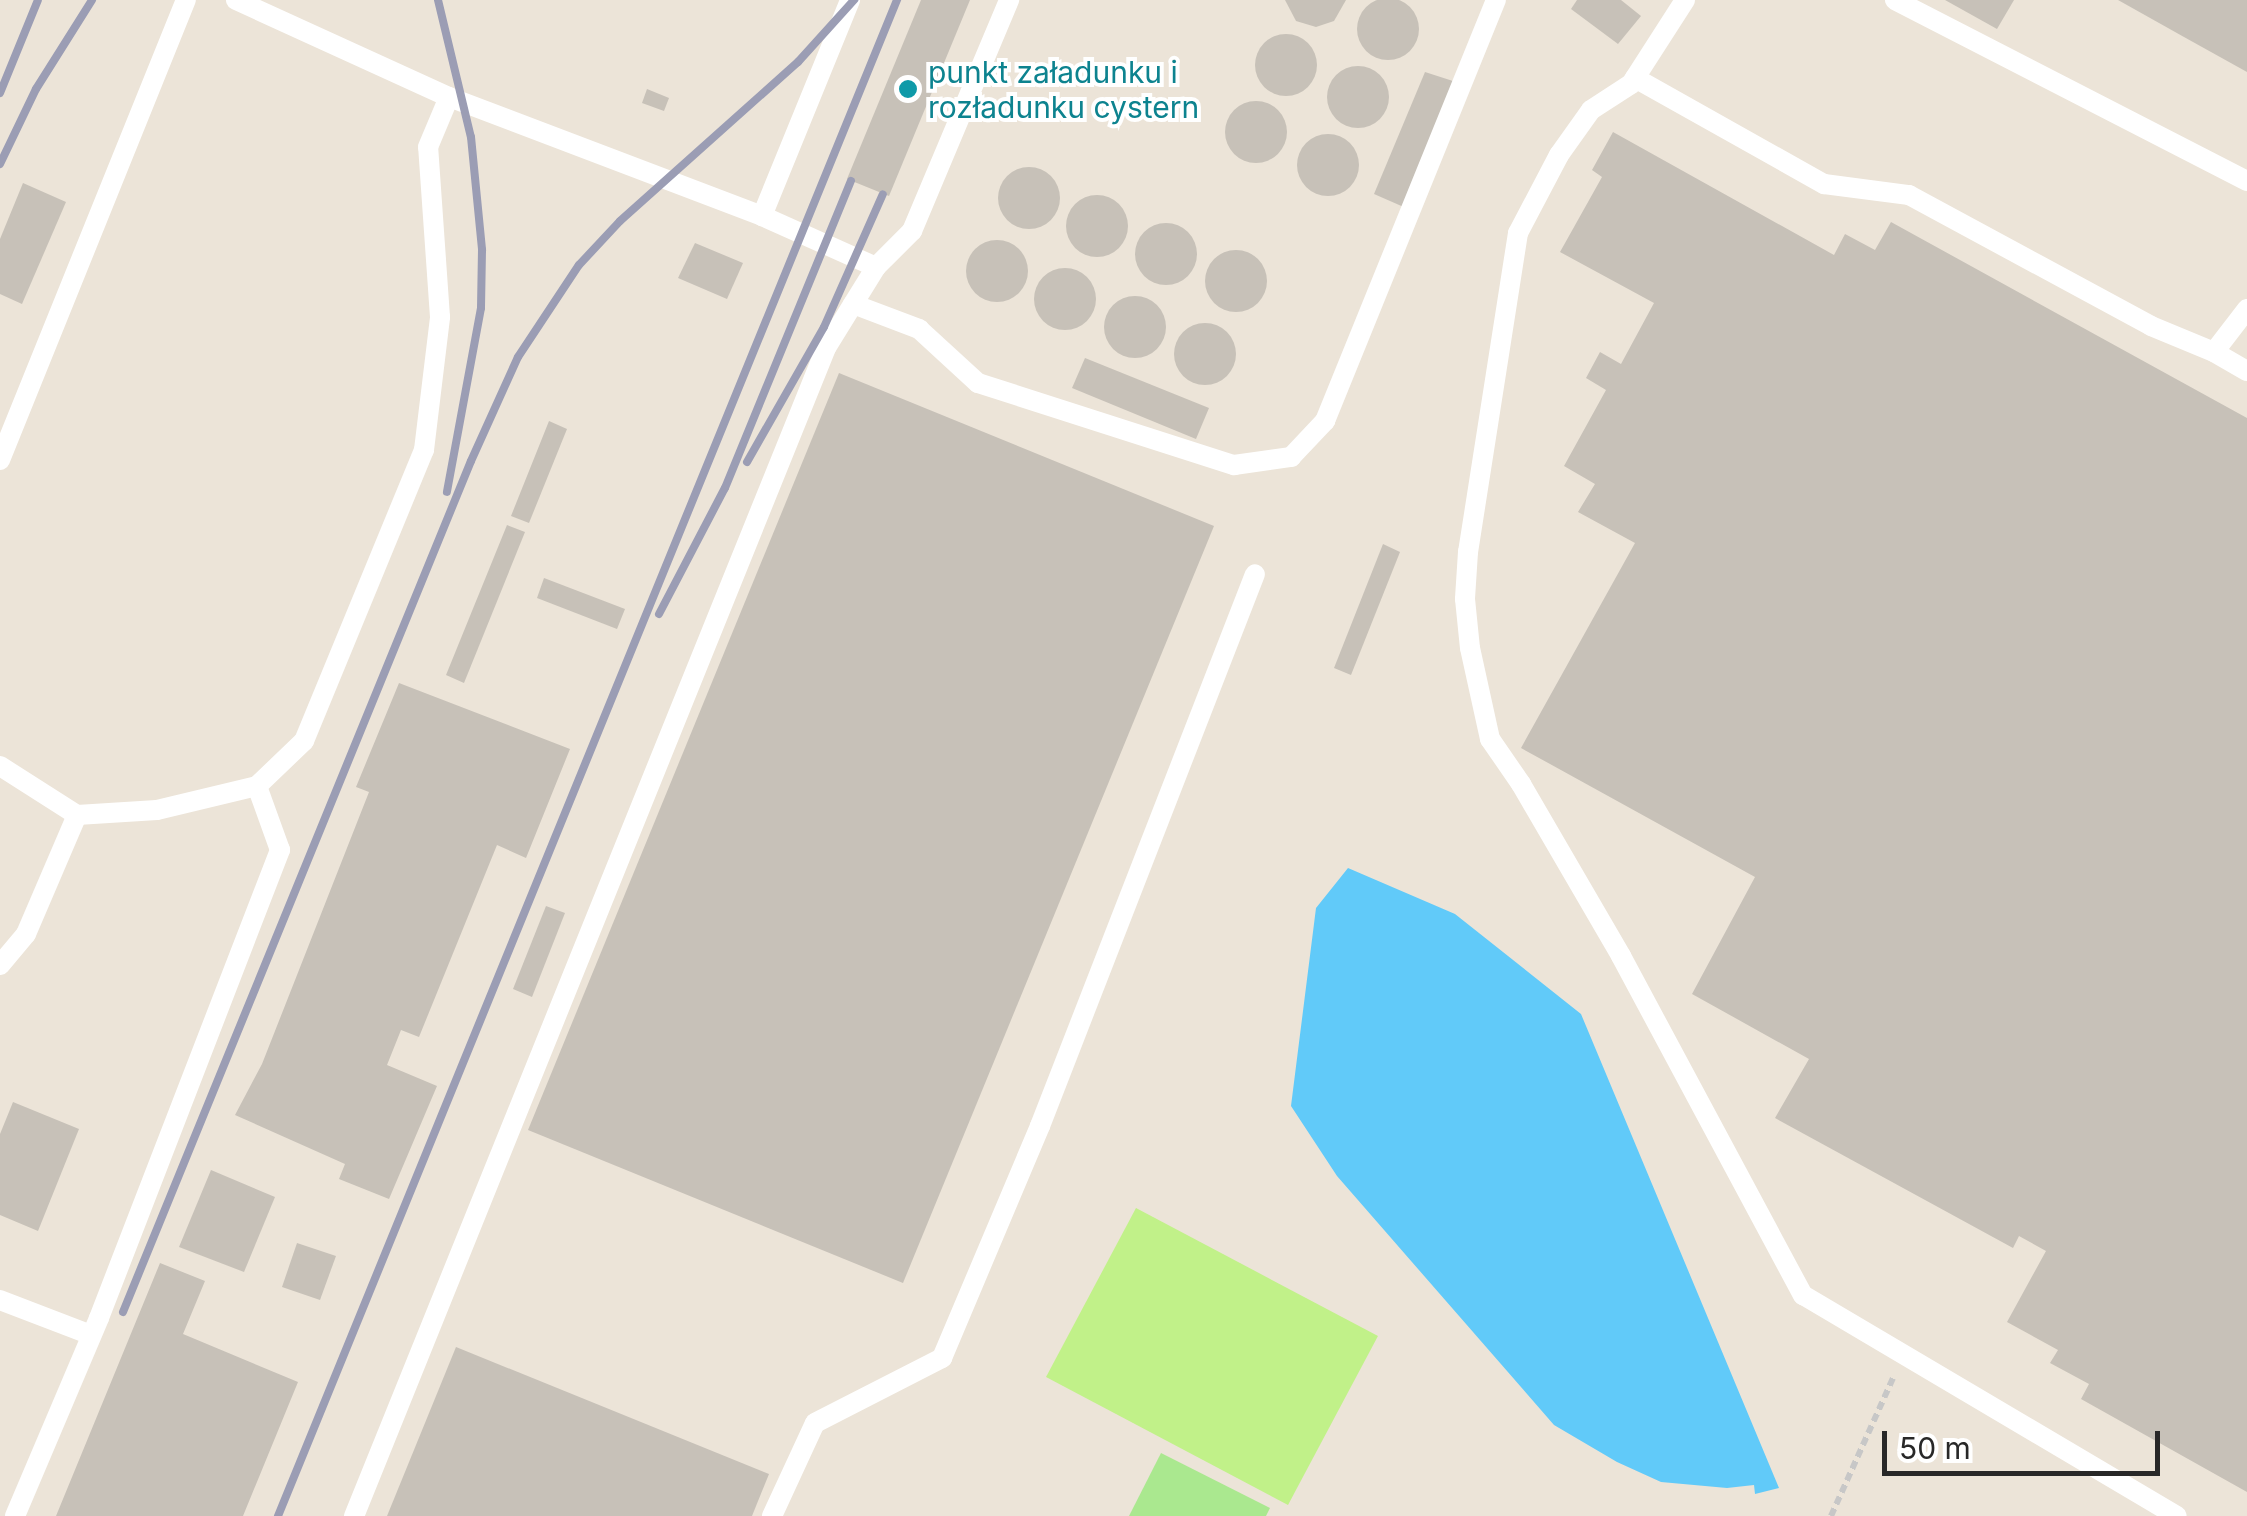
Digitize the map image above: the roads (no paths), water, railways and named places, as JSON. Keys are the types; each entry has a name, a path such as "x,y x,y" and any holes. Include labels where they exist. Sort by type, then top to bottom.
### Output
{"lane":[{"path":"0,460 186,0"},
{"path":"236,0 449,97 762,216 876,267"},
{"path":"762,216 850,0"},
{"path":"354,1516 826,348 876,267 912,231 1009,0"},
{"path":"853,304 919,330 978,383 1234,465 1291,457 1325,421 1496,0"},
{"path":"1685,0 1634,78 1591,110 1559,155 1518,233 1468,552 1465,599 1470,648 1490,740 1521,784 1621,956 1803,1295 2177,1516"},
{"path":"1895,0 2247,181"},
{"path":"1634,78 1824,184 1909,195 2152,326 2214,352 2247,371"},
{"path":"0,766 76,815 158,810 257,786 304,741 424,450 440,317 428,147 449,97"},
{"path":"2214,352 2247,309"},
{"path":"772,1516 815,1423 942,1358 1040,1126 1255,574"},
{"path":"16,1516 91,1335 280,850 257,786"},
{"path":"0,965 26,934 76,815"},
{"path":"0,1300 91,1335"}],"water":[{"path":"1348,868 1455,914 1581,1014 1779,1488 1755,1494 1754,1485 1727,1488 1661,1482 1617,1462 1554,1425 1337,1176 1291,1106 1316,908"}],"railway":[{"path":"0,93 38,0"},
{"path":"0,164 36,89 92,0"},
{"path":"438,0 471,137 482,250 481,308 447,492"},
{"path":"123,1312 471,461 518,357 579,265 620,221 798,62 854,0"},
{"path":"278,1516 897,0"},
{"path":"659,614 725,488 851,181"},
{"path":"747,462 824,327 883,194"}],"place":[{"name":"punkt załadunku i rozładunku cystern","path":"908,89"}]}
